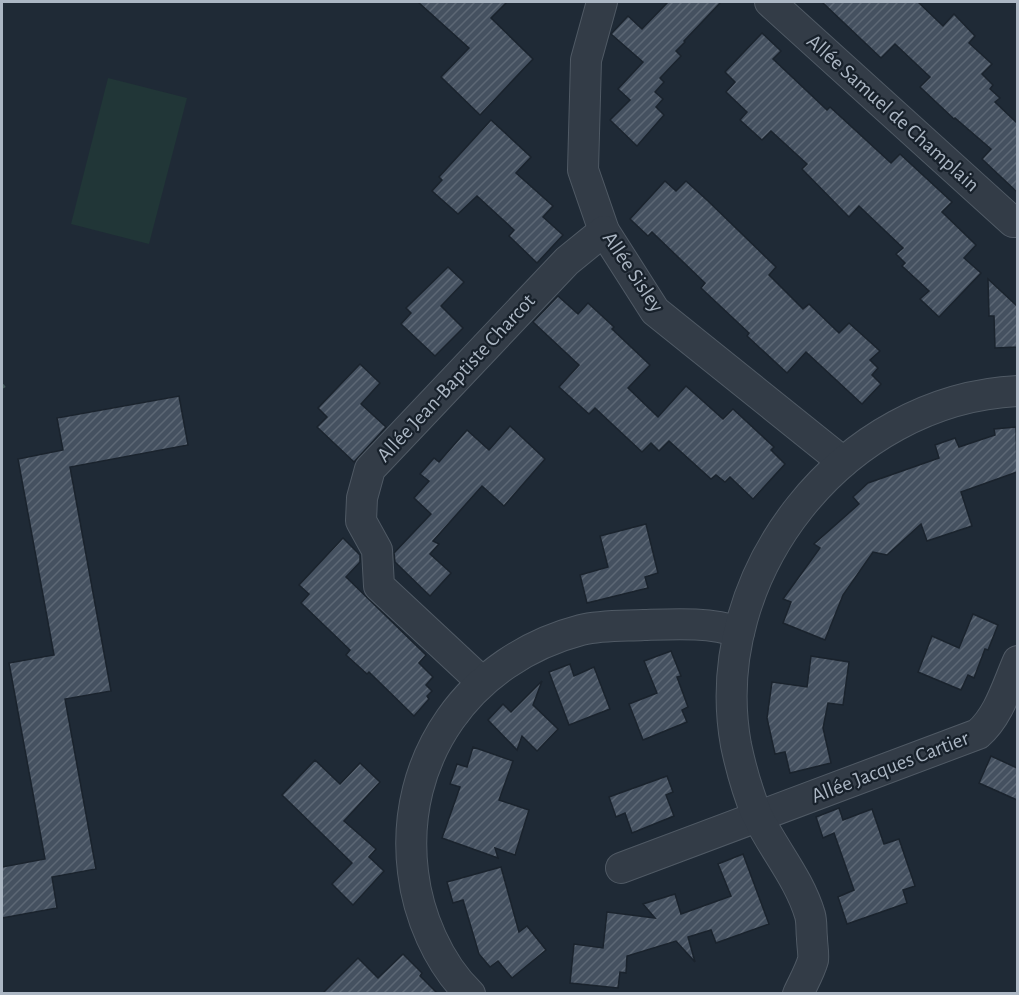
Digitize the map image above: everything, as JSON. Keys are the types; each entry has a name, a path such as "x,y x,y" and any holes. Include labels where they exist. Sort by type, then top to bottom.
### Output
{"street":[{"name":"Allée Sisley","path":"602,2 586,60 583,170 604,231 656,311 843,462"},
{"name":"Allée Samuel de Champlain","path":"770,2 1013,222 1017,222"},
{"name":"Allée Jean-Baptiste Charcot","path":"482,681 379,586 376,550 361,521 362,498 370,469 567,261 604,231"},
{"path":"798,993 813,960 810,916 794,877 758,816 745,781 736,744 733,716 733,669 739,632 750,593 766,556 788,522 813,490 877,435 916,415 958,400 1017,391"},
{"path":"470,993 442,958 426,925 415,888 410,851 412,813 425,767 436,741 457,710 482,681 512,659 538,646 582,630 662,624 723,627 739,632"},
{"name":"Allée Jacques Cartier","path":"621,868 978,734 994,715 1017,661"}],"green space":[{"path":"108,78 187,98 149,244 71,224"}],"building":[{"path":"418,2 507,2 491,18 533,59 480,115 441,77 469,48"},
{"path":"668,2 721,2 684,41 676,51 681,56 660,78 664,82 655,92 663,99 656,107 664,115 637,146 610,120 630,100 618,89 643,62 611,34 628,16 642,29"},
{"path":"822,2 918,2 943,26 954,14 975,36 969,43 992,64 982,74 993,85 990,89 1000,98 995,102 1017,123 1017,192 982,159 991,149 920,87 930,77 895,44 881,58"},
{"path":"762,33 781,51 773,59 827,110 830,107 891,163 900,154 952,202 942,212 976,245 964,258 981,273 939,317 920,299 929,291 902,266 905,263 896,254 903,248 859,206 849,217 802,169 807,164 771,131 762,140 740,120 747,112 726,92 735,82 725,72"},
{"path":"491,120 531,157 516,173 553,206 543,217 563,235 537,263 509,236 514,230 477,196 458,214 432,191 442,180 439,177"},
{"path":"665,181 676,191 686,181 708,201 776,267 769,275 803,309 809,304 839,333 849,323 880,351 870,360 878,368 872,375 881,384 862,404 806,352 787,373 747,336 749,333 701,288 705,283 652,232 648,236 630,219"},
{"path":"448,267 464,282 441,306 463,328 435,356 401,324 411,313 406,308"},
{"path":"988,279 1017,306 1017,347 995,348 994,316 989,316"},
{"path":"558,296 578,314 588,303 650,365 628,388 658,417 686,386 723,419 733,409 774,447 771,450 785,464 753,499 730,477 725,482 716,475 711,479 669,441 659,451 651,443 642,452 595,408 589,414 559,387 579,365 533,322"},
{"path":"360,364 380,383 361,404 386,427 354,462 317,427 327,417 318,408"},
{"path":"179,396 188,445 70,467 111,691 65,699 96,869 52,877 57,908 2,918 2,867 45,859 9,663 54,655 18,459 63,450 57,418"},
{"path":"510,426 545,459 504,506 482,486 433,541 439,544 430,554 451,573 430,596 395,562 394,553 431,514 414,498 429,481 420,474 434,458 439,462 467,430 489,450"},
{"path":"1016,427 1017,472 961,492 972,526 927,541 921,524 887,555 873,552 843,595 825,640 783,623 791,602 783,599 820,548 814,544 859,504 853,497 868,483 939,458 935,445 955,438 959,447 995,435 994,429"},
{"path":"646,524 658,573 645,577 648,588 587,603 580,575 608,567 600,536"},
{"path":"343,538 360,555 360,562 346,577 426,655 419,663 433,677 426,685 432,691 427,696 429,699 414,716 369,672 367,674 346,655 350,650 301,603 309,594 299,585"},
{"path":"973,614 998,625 988,650 985,649 974,678 968,675 961,690 918,672 932,636 959,648"},
{"path":"671,651 681,676 677,677 688,707 682,710 687,722 643,740 629,704 657,693 644,661"},
{"path":"811,656 849,662 843,705 828,703 823,728 831,763 790,773 785,752 775,754 767,718 772,682 807,687"},
{"path":"570,664 574,676 594,667 610,709 569,725 549,672"},
{"path":"542,681 533,705 558,729 537,751 522,736 517,750 488,720 503,704 511,712"},
{"path":"473,747 513,761 499,800 529,810 515,855 495,848 498,858 442,838 460,787 450,784 457,764 467,767"},
{"path":"991,756 1017,768 1017,800 979,783"},
{"path":"315,760 340,784 360,763 380,782 344,821 376,849 369,857 384,871 353,905 332,884 352,863 282,795"},
{"path":"667,776 673,792 666,795 674,816 632,833 625,813 616,817 609,797"},
{"path":"839,808 843,820 872,809 884,844 899,839 915,886 903,890 907,903 847,924 838,897 854,890 834,833 823,838 816,817"},
{"path":"743,854 769,924 716,943 711,930 688,937 695,962 676,941 627,956 626,973 620,972 618,988 570,983 574,944 603,948 607,912 655,918 643,904 675,894 681,914 731,896 718,864"},
{"path":"501,867 519,932 527,926 546,950 512,978 498,961 490,967 479,954 463,900 453,903 447,882"},
{"path":"403,954 422,973 420,976 437,993 323,993 358,958 378,978"}]}
